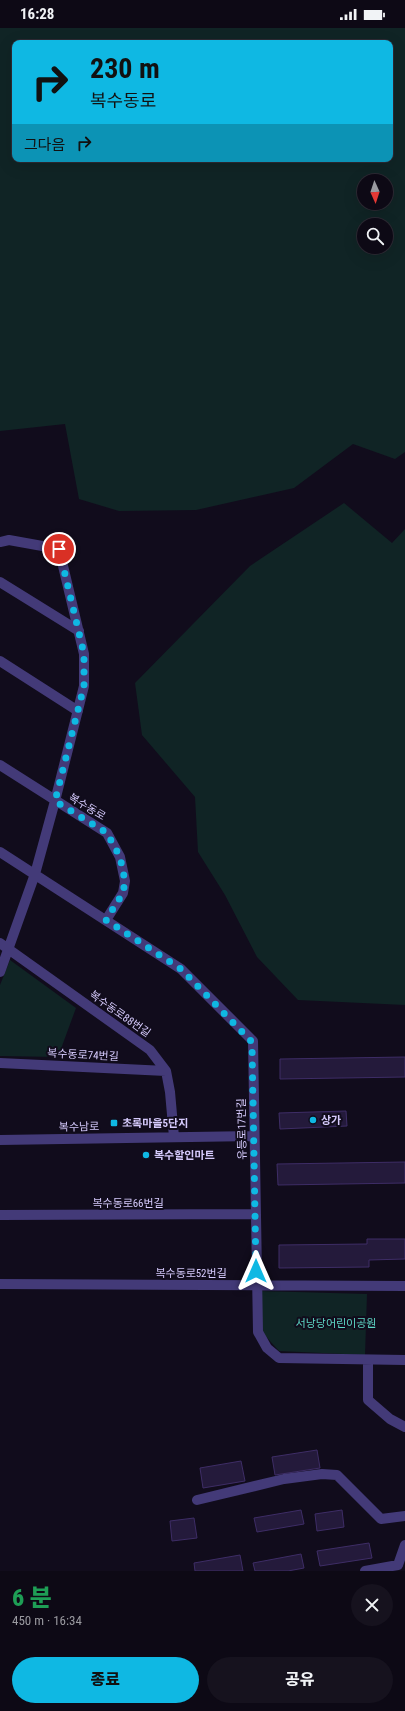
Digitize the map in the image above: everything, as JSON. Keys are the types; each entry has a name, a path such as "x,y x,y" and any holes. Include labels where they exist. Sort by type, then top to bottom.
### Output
{"street":[{"name":"복수동로","path":"0,542 9,540 59,549 79,631 84,660 84,686 35,874"},
{"path":"0,582 79,631"},
{"path":"0,661 78,710"},
{"name":"복수동로","path":"0,765 107,833 120,857 125,881 123,893 106,920"},
{"name":"유등로17번길","path":"0,852 181,969 252,1042 258,1332 267,1348 279,1358 368,1361 405,1360"},
{"path":"0,972 4,946 35,874"},
{"name":"복수동로88번길","path":"4,946 150,1050 166,1071 170,1092 174,1137"},
{"name":"복수동로74번길","path":"0,1063 166,1071"},
{"name":"복수남로","path":"0,1140 254,1136"},
{"name":"복수동로66번길","path":"0,1215 256,1214"},
{"name":"복수동로52번길","path":"0,1284 405,1286"},
{"path":"368,1361 368,1400 390,1419 405,1427"},
{"path":"197,1500 284,1479 322,1474 337,1475 381,1519 405,1516"},
{"path":"365,1571 398,1565 405,1545"}],"green space":[{"path":"0,28 405,28 405,452 395,459 353,444 294,488 196,510 119,511 79,499 65,424 0,431"},
{"path":"344,503 392,543 405,529 405,1005 298,1000 257,957 225,895 198,852 195,797 142,735 135,683 250,566"},
{"path":"10,960 76,1008 58,1057 0,1056 0,985"},
{"name":"서낭당어린이공원","path":"260,1291 367,1294 365,1355 279,1351 262,1332"}],"building":[{"path":"405,1057 405,1077 280,1079 280,1059"},
{"name":"상가","path":"346,1111 347,1126 280,1129 279,1113"},
{"path":"405,1162 405,1183 278,1185 277,1164"},
{"path":"367,1239 405,1239 405,1259 369,1260 369,1267 279,1268 279,1245 367,1244"},
{"path":"317,1450 320,1468 275,1475 272,1457"},
{"path":"241,1461 245,1481 203,1488 200,1468"},
{"path":"301,1510 304,1524 257,1532 254,1518"},
{"path":"342,1510 344,1527 317,1531 315,1514"},
{"path":"194,1518 197,1538 172,1541 170,1521"},
{"path":"369,1543 372,1558 320,1566 317,1551"},
{"path":"301,1554 304,1568 288,1571 255,1571 253,1563"},
{"path":"240,1555 243,1571 195,1571 194,1563"}],"place":[{"name":"상가","path":"313,1120"},
{"name":"초록마을5단지","path":"114,1123"},
{"name":"복수할인마트","path":"146,1155"}],"route":[{"path":"59,549 84,654 84,686 55,801 107,833 120,857 125,881 123,893 106,920 181,969 252,1042 256,1271"}]}
